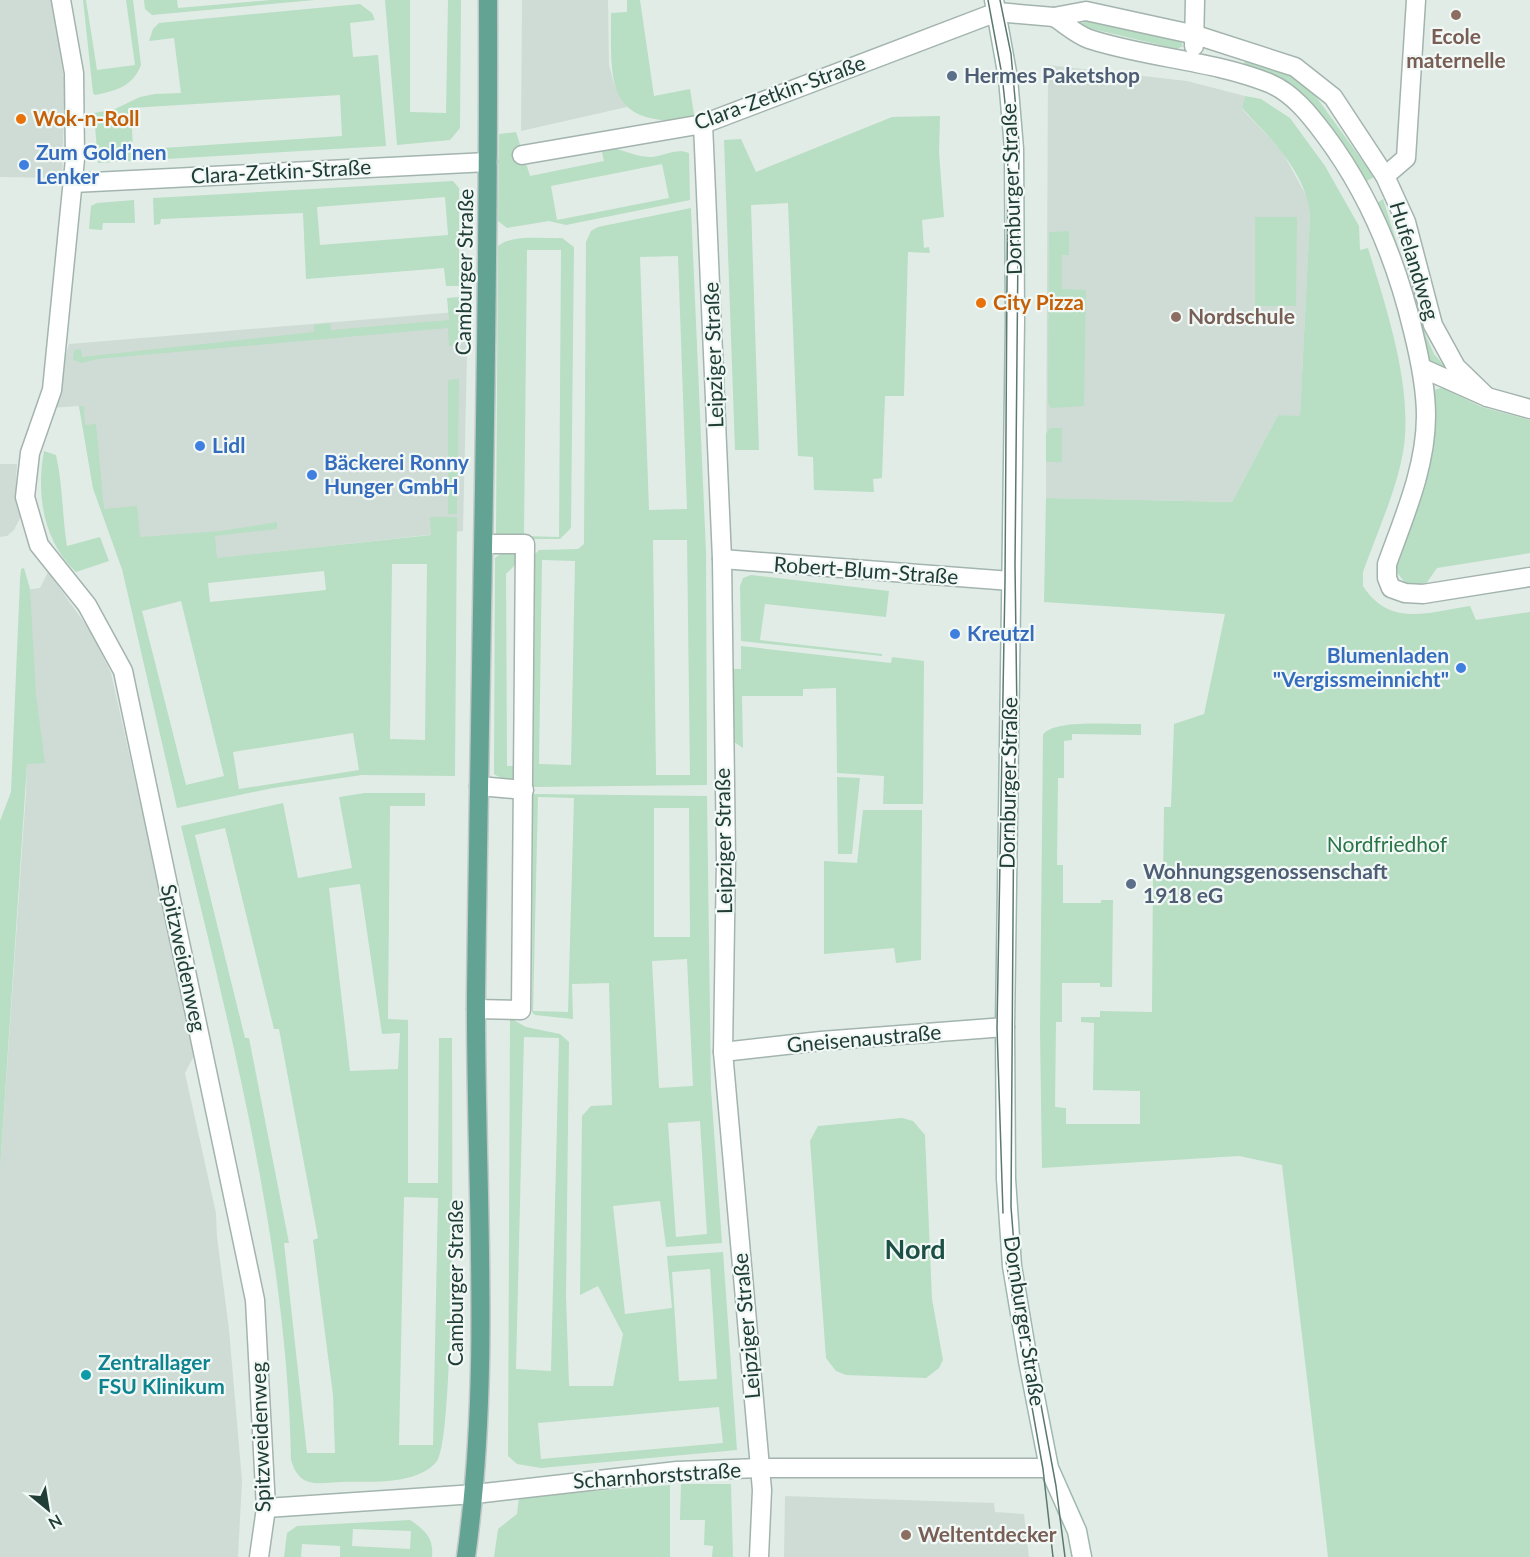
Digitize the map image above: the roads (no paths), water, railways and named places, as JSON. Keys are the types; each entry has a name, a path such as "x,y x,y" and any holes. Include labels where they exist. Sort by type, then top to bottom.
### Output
{"main road":[{"name":"Camburger Straße","path":"466,1557 475,1494 479,1326 476,1009 485,544 488,0"}],"street":[{"name":"Spitzweidenweg","path":"61,0 74,73 73,183 52,390 30,453 25,497 39,545 87,605 123,671 255,1300 266,1508 259,1557"},
{"path":"1191,61 1196,35 1195,0"},
{"path":"1384,176 1406,158 1416,0"},
{"name":"Clara-Zetkin-Straße","path":"522,155 703,124 995,6"},
{"name":"Hufelandweg","path":"995,6 1054,17 1086,10 1196,35 1295,68 1333,97 1384,176 1406,222 1433,325 1456,367 1487,397"},
{"name":"Dornburger Straße","path":"995,6 1008,78 1014,148 1015,320 1005,1027 1006,1179 1011,1266 1049,1468 1077,1531 1082,1557"},
{"name":"Hufelandweg","path":"1054,17 1086,39 1191,61 1271,84 1305,107 1339,154 1369,204 1388,244 1403,288 1422,368 1426,416 1424,449 1388,564 1387,578 1391,588 1405,593 1423,594 1530,577"},
{"name":"Leipziger Straße","path":"703,124 722,559 726,860 723,1052 762,1492 759,1557"},
{"name":"Clara-Zetkin-Straße","path":"73,183 488,162"},
{"name":"Hufelandweg","path":"1422,368 1487,397 1530,409"},
{"path":"476,1009 521,1010 525,544 485,544"},
{"name":"Robert-Blum-Straße","path":"722,559 1011,581"},
{"path":"479,786 524,790"},
{"name":"Gneisenaustraße","path":"723,1052 821,1041 1005,1027"},
{"name":"Scharnhorststraße","path":"266,1508 475,1494 642,1474 760,1468 1049,1468"}],"tram line":[{"path":"988,0 1002,75 1008,131 1005,581 997,1028 1003,1213"},
{"path":"1000,0 1011,54 1019,143 1015,565 1017,716 1014,779 1011,1207 1016,1270 1056,1486 1065,1557"},
{"path":"1006,1261 1043,1469 1053,1557"}],"place":[{"name":"Ecole maternelle","path":"1456,15"},
{"name":"Hermes Paketshop","path":"952,76"},
{"name":"Wok-n-Roll","path":"21,119"},
{"name":"Zum Gold’nen Lenker","path":"24,165"},
{"name":"City Pizza","path":"981,303"},
{"name":"Nordschule","path":"1176,317"},
{"name":"Lidl","path":"200,446"},
{"name":"Bäckerei Ronny Hunger GmbH","path":"312,475"},
{"name":"Kreutzl","path":"955,634"},
{"name":"Blumenladen \"Vergissmeinnicht\"","path":"1461,668"},
{"name":"Wohnungsgenossenschaft 1918 eG","path":"1131,884"},
{"name":"Zentrallager FSU Klinikum","path":"86,1375"},
{"name":"Weltentdecker","path":"906,1535"}],"district":[{"name":"Nord","path":"915,1250"}],"park label":[{"name":"Nordfriedhof","path":"1387,845"}]}
